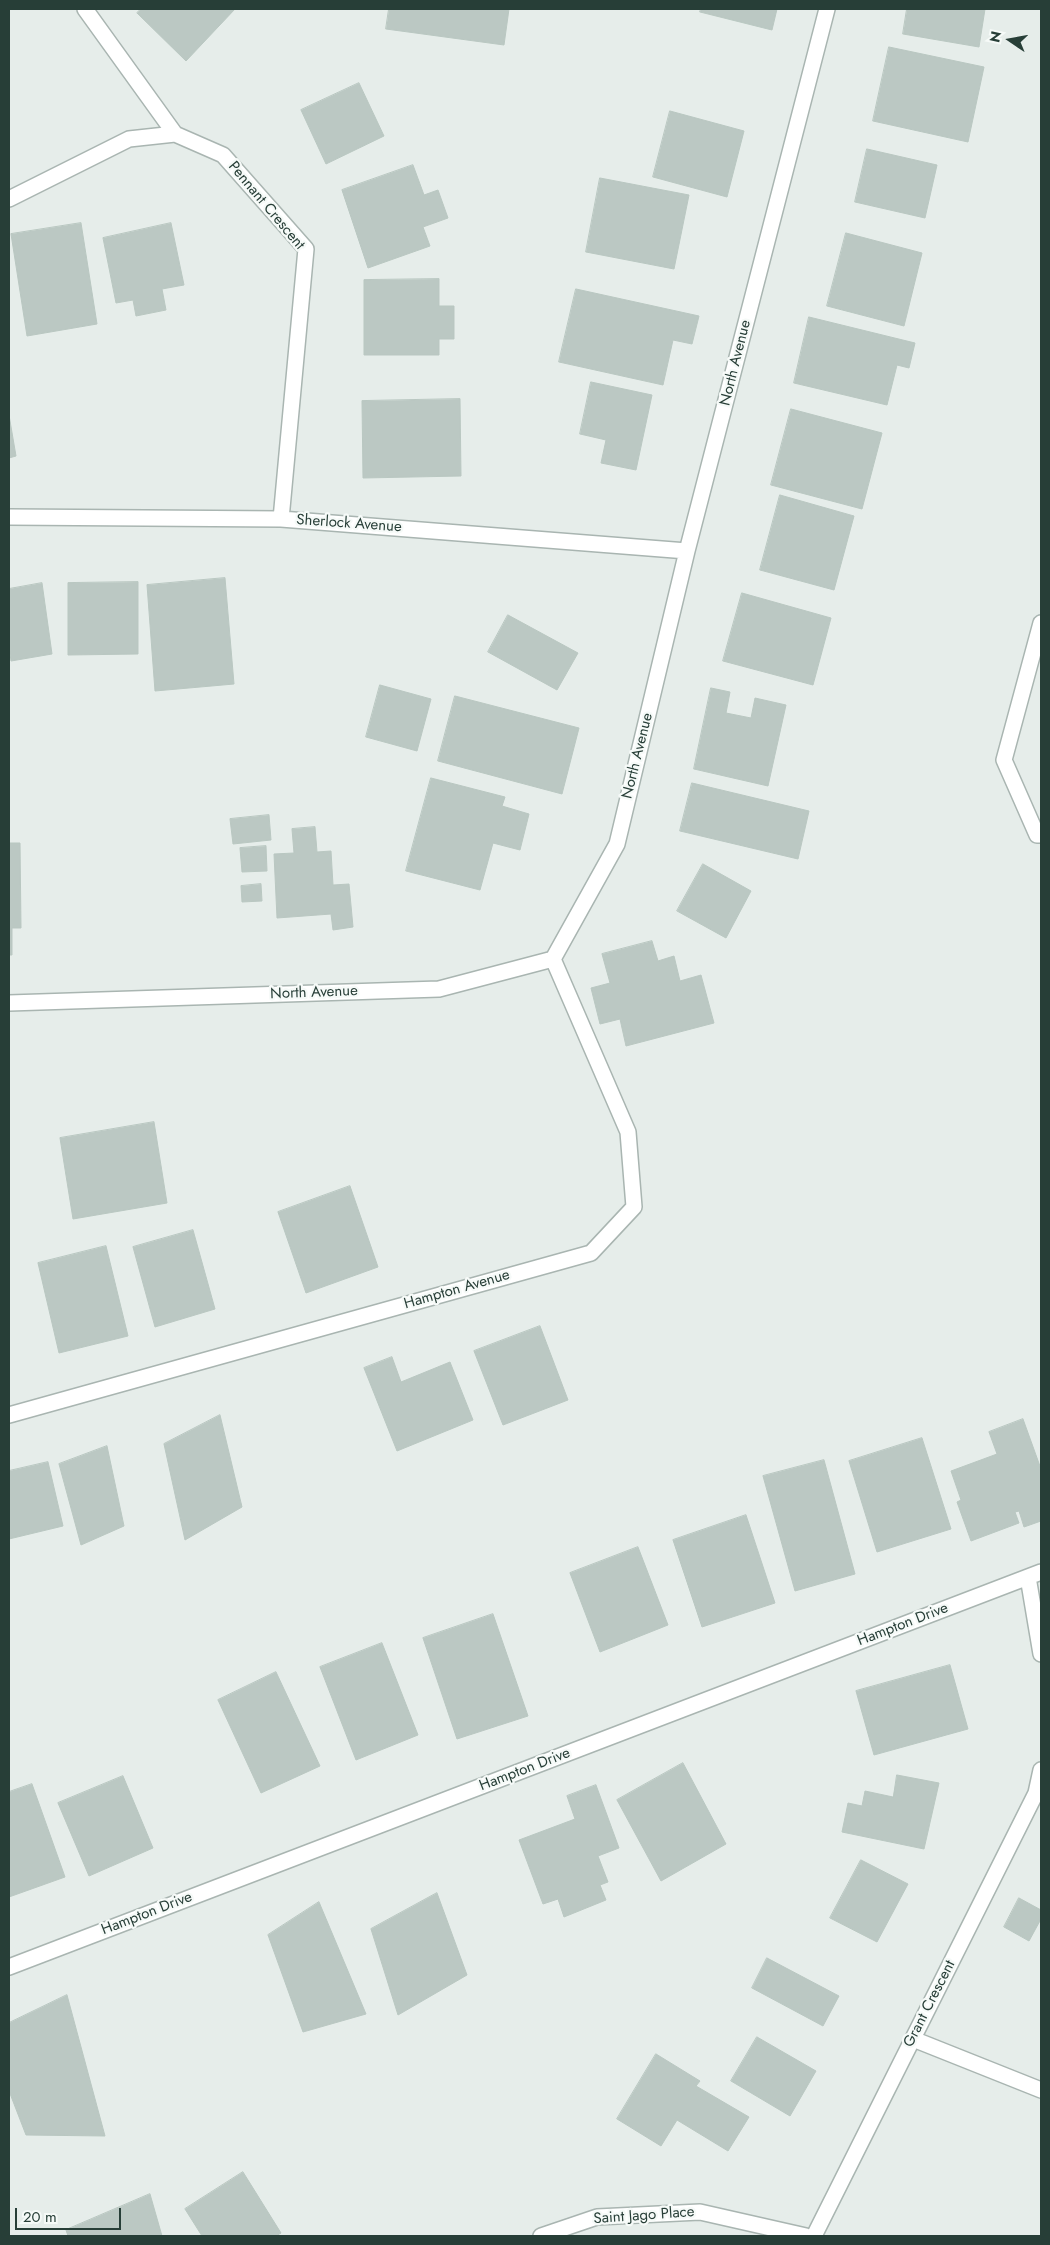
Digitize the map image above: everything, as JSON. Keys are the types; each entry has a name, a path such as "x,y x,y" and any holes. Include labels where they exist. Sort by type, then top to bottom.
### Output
{"street":[{"path":"86,9 175,134"},
{"name":"North Avenue","path":"9,1004 439,989 553,959 617,844 688,551 826,9"},
{"name":"Pennant Crescent","path":"9,199 129,139 175,134 223,155 306,249 282,519"},
{"name":"Sherlock Avenue","path":"9,517 282,519 688,551"},
{"path":"1039,835 1004,760 1041,623"},
{"name":"Hampton Avenue","path":"9,1415 591,1253 634,1207 628,1132 553,959"},
{"path":"1035,1575 1041,1654"},
{"name":"Hampton Drive","path":"9,1967 1035,1575"},
{"name":"Grant Crescent","path":"814,2236 1036,1793 1041,1770"},
{"path":"913,2039 1041,2090"},
{"name":"Saint Jago Place","path":"541,2236 597,2217 700,2212 806,2236"}],"building":[{"path":"141,9 235,9 186,61 137,13"},
{"path":"389,9 509,9 504,45 386,29"},
{"path":"701,9 777,9 772,30 700,12"},
{"path":"907,9 985,9 979,47 903,34"},
{"path":"889,47 984,67 968,142 873,121"},
{"path":"359,83 384,136 326,164 301,110"},
{"path":"670,111 744,131 727,197 653,177"},
{"path":"867,149 937,165 925,218 855,202"},
{"path":"413,165 424,195 438,190 448,218 423,227 430,246 368,268 342,190"},
{"path":"600,178 689,195 674,269 586,252"},
{"path":"81,223 97,324 27,336 11,234"},
{"path":"171,223 184,285 162,289 166,310 136,316 133,300 116,303 103,238"},
{"path":"846,233 922,253 904,326 827,306"},
{"path":"439,279 439,306 454,306 454,339 439,339 439,355 364,355 364,280"},
{"path":"576,289 699,316 692,344 673,340 663,385 559,362"},
{"path":"809,317 915,343 909,368 897,365 887,405 794,383"},
{"path":"591,382 652,395 636,470 601,463 606,440 580,434"},
{"path":"460,399 461,476 363,478 362,401"},
{"path":"791,409 882,433 862,509 771,485"},
{"path":"9,415 16,456 9,458"},
{"path":"780,495 854,516 834,590 760,570"},
{"path":"225,578 234,684 155,691 147,585"},
{"path":"138,582 138,654 68,655 68,583"},
{"path":"42,583 52,654 11,661 9,647 9,589"},
{"path":"742,593 831,618 813,685 723,661"},
{"path":"508,615 578,653 557,690 488,652"},
{"path":"380,685 431,699 417,751 366,737"},
{"path":"711,688 730,692 726,713 751,718 755,698 786,705 768,786 694,769"},
{"path":"455,696 579,728 562,794 438,761"},
{"path":"431,778 505,797 502,806 529,814 520,850 493,843 480,890 406,871"},
{"path":"692,783 809,811 798,859 680,831"},
{"path":"269,815 271,840 233,844 230,819"},
{"path":"315,827 317,852 331,851 333,885 349,884 353,927 333,930 331,914 277,918 274,854 294,853 292,829"},
{"path":"9,843 20,843 21,928 12,928 12,955 9,955"},
{"path":"266,846 267,871 242,872 240,848"},
{"path":"703,864 751,891 726,938 677,911"},
{"path":"261,884 262,901 242,902 241,886"},
{"path":"652,941 658,961 674,956 680,981 701,975 714,1023 626,1046 620,1019 600,1024 591,988 610,983 602,954"},
{"path":"154,1122 167,1203 73,1219 60,1138"},
{"path":"350,1186 378,1267 306,1293 278,1212"},
{"path":"193,1230 215,1309 155,1327 133,1247"},
{"path":"106,1246 128,1336 59,1353 38,1263"},
{"path":"540,1326 568,1400 503,1425 474,1351"},
{"path":"392,1357 401,1382 450,1362 473,1420 397,1451 364,1368"},
{"path":"220,1415 242,1507 185,1540 164,1444"},
{"path":"1023,1419 1041,1469 1041,1521 1024,1527 1019,1511 1015,1512 1019,1523 971,1541 957,1502 961,1500 951,1471 997,1454 989,1432"},
{"path":"922,1438 951,1529 877,1552 849,1461"},
{"path":"107,1446 124,1526 81,1545 59,1464"},
{"path":"824,1460 855,1574 795,1591 763,1476"},
{"path":"48,1462 63,1526 9,1539 9,1471"},
{"path":"746,1515 775,1603 702,1627 673,1540"},
{"path":"638,1547 668,1625 600,1652 570,1573"},
{"path":"493,1614 528,1716 457,1739 423,1638"},
{"path":"382,1643 418,1735 356,1760 320,1667"},
{"path":"950,1665 968,1729 874,1755 856,1691"},
{"path":"276,1672 320,1766 261,1793 218,1700"},
{"path":"683,1763 726,1844 661,1881 617,1800"},
{"path":"897,1775 939,1783 924,1849 842,1832 848,1803 862,1806 865,1791 893,1797"},
{"path":"123,1776 153,1848 89,1876 58,1803"},
{"path":"32,1784 65,1877 9,1897 9,1792"},
{"path":"596,1785 619,1848 598,1856 608,1882 600,1885 606,1900 564,1917 558,1899 543,1904 519,1840 575,1819 567,1796"},
{"path":"861,1860 908,1884 877,1942 830,1918"},
{"path":"437,1893 467,1975 398,2015 371,1929"},
{"path":"1019,1898 1041,1910 1041,1919 1029,1941 1004,1927"},
{"path":"319,1902 366,2014 303,2032 268,1935"},
{"path":"767,1958 839,1996 823,2026 752,1988"},
{"path":"67,1995 105,2136 26,2135 9,2091 9,2023"},
{"path":"757,2037 816,2071 790,2116 731,2081"},
{"path":"656,2054 700,2081 696,2086 749,2117 728,2151 677,2120 661,2146 617,2119"},
{"path":"243,2172 281,2233 276,2236 202,2236 185,2209"},
{"path":"150,2194 162,2236 68,2236 66,2230"}]}
